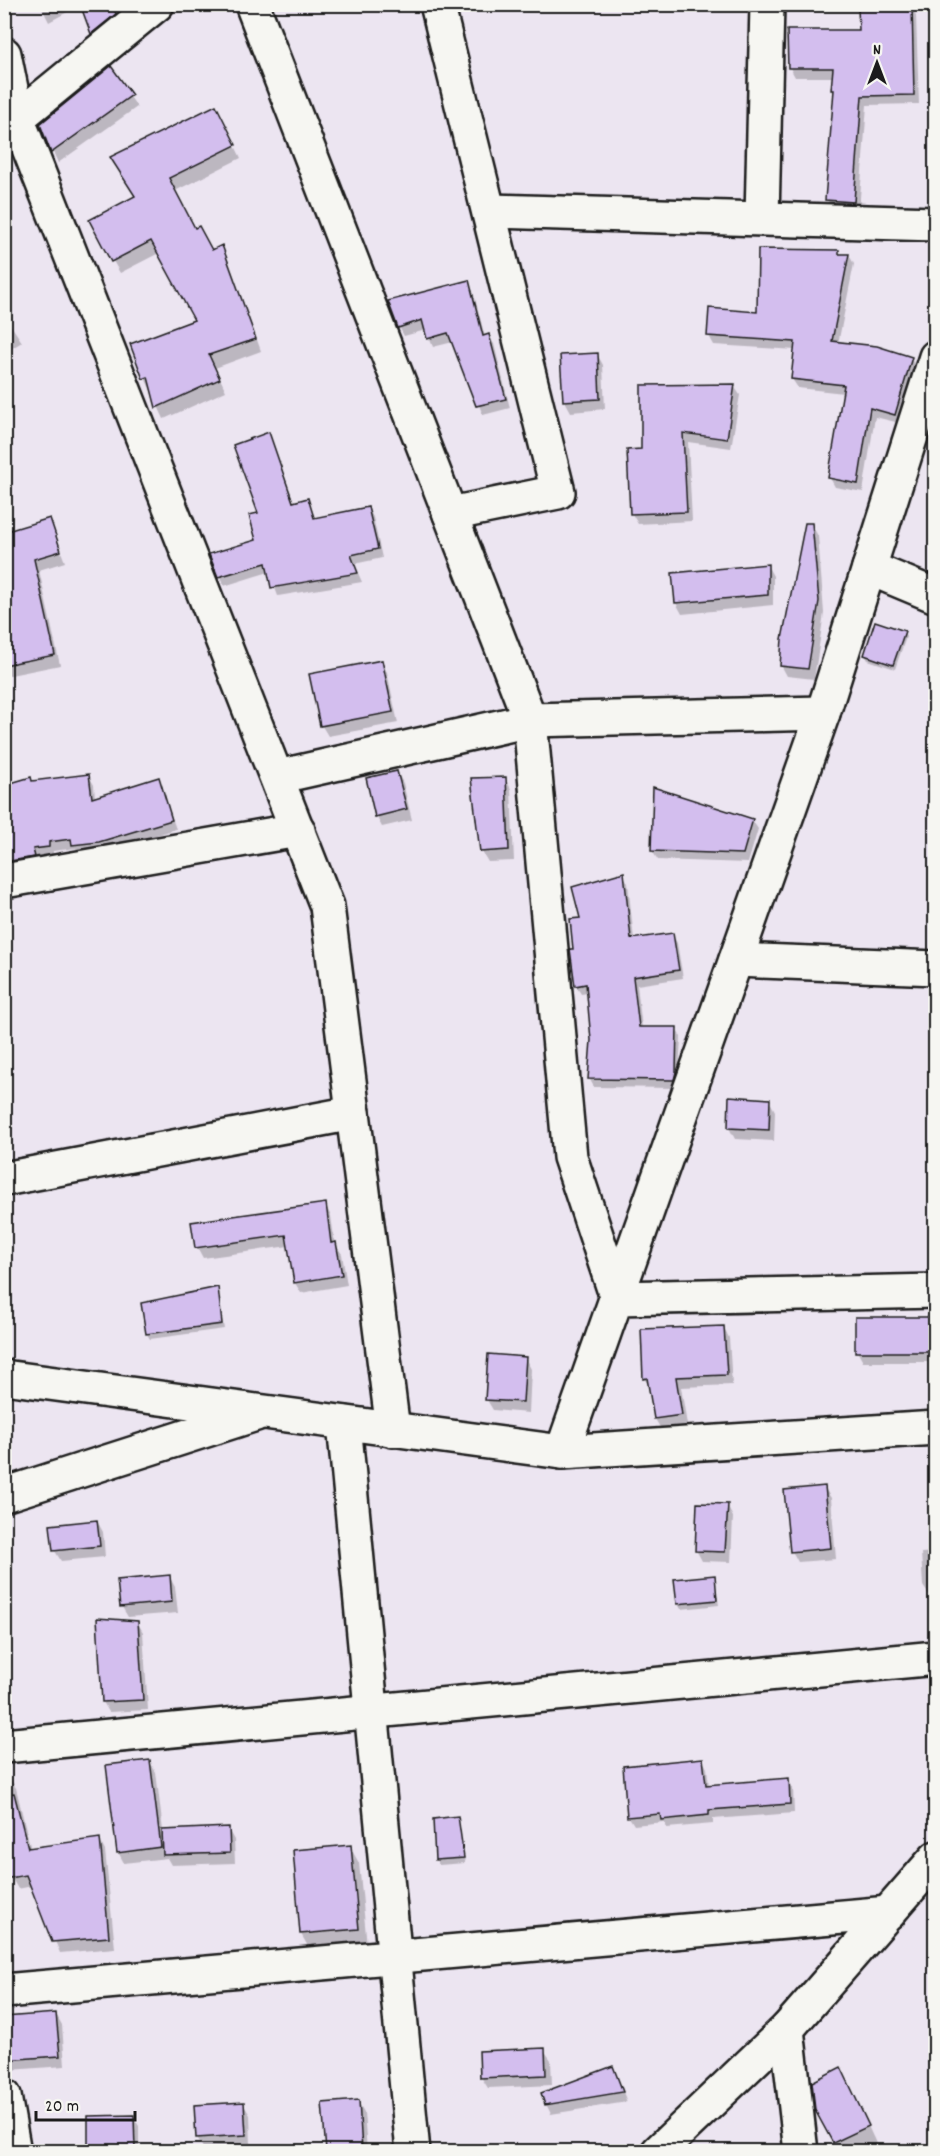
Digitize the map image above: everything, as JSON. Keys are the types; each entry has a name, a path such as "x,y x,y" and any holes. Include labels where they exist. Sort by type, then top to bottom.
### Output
{"street":[{"path":"11,123 157,4"},
{"path":"252,4 530,720 570,1157 617,1298"},
{"path":"437,4 558,492 450,514"},
{"path":"762,218 767,4"},
{"path":"4,54 11,123 277,777 327,906 393,1430"},
{"path":"489,211 936,224"},
{"path":"562,1452 823,713 869,568 925,425 936,357"},
{"path":"869,568 936,596"},
{"path":"277,777 530,720 823,713"},
{"path":"4,881 298,830"},
{"path":"736,960 936,968"},
{"path":"4,1179 353,1113"},
{"path":"617,1298 936,1291"},
{"path":"4,1377 562,1452 936,1428"},
{"path":"4,1495 263,1412"},
{"path":"344,1423 413,2151"},
{"path":"4,1746 936,1658"},
{"path":"658,2151 788,2029 936,1858"},
{"path":"4,1992 890,1913"},
{"path":"788,2029 801,2151"},
{"path":"4,2096 14,2151"}],"building":[{"path":"80,4 112,4 116,14 91,34"},
{"path":"912,5 914,95 862,96 854,202 825,200 834,90 831,90 833,68 788,68 787,30 859,30 858,8"},
{"path":"111,66 132,95 51,153 40,124"},
{"path":"216,105 236,145 169,178 195,228 199,226 212,250 222,245 256,339 209,355 220,379 156,408 148,377 143,379 130,344 194,320 151,241 111,262 89,220 135,196 110,157"},
{"path":"758,249 839,250 839,254 849,254 832,341 877,346 912,357 895,415 870,408 858,484 828,478 844,385 791,379 795,342 707,336 709,308 757,312"},
{"path":"469,280 483,336 489,334 506,399 476,406 448,333 427,339 422,320 398,328 388,301"},
{"path":"598,353 600,399 563,401 560,355"},
{"path":"735,384 727,439 683,433 687,512 630,514 627,450 641,449 641,385"},
{"path":"269,432 293,502 308,498 314,518 368,507 378,549 351,555 358,573 271,588 266,563 218,577 209,554 256,540 249,515 258,513 233,445"},
{"path":"50,518 61,551 34,559 55,655 4,665 4,532"},
{"path":"805,523 812,523 819,601 808,669 780,666 782,639"},
{"path":"768,564 768,595 675,603 672,573"},
{"path":"875,621 905,631 893,665 864,655"},
{"path":"382,660 393,712 320,726 309,674"},
{"path":"397,771 407,809 375,817 366,778"},
{"path":"89,774 92,798 159,777 172,820 99,842 72,845 71,839 49,842 49,847 33,849 35,857 4,862 4,785 31,777 32,781"},
{"path":"506,777 509,850 480,852 471,778"},
{"path":"653,787 753,819 743,854 651,851"},
{"path":"624,872 631,939 673,933 679,970 633,977 639,1027 677,1027 674,1080 588,1079 591,1040 586,984 575,986 570,949 573,949 570,919 580,918 572,887"},
{"path":"729,1096 770,1099 769,1130 728,1128"},
{"path":"326,1203 331,1243 336,1242 342,1275 294,1283 286,1235 195,1248 191,1222"},
{"path":"218,1287 222,1324 146,1334 141,1303"},
{"path":"855,1317 930,1317 930,1352 855,1352"},
{"path":"724,1326 727,1375 676,1377 682,1415 654,1419 647,1378 643,1379 641,1329"},
{"path":"488,1354 526,1357 523,1402 485,1400"},
{"path":"825,1486 831,1548 790,1552 784,1490"},
{"path":"697,1503 728,1504 725,1552 695,1551"},
{"path":"97,1520 100,1546 53,1551 50,1525"},
{"path":"170,1575 172,1602 120,1607 117,1580"},
{"path":"715,1575 717,1600 677,1604 674,1579"},
{"path":"97,1618 138,1621 143,1700 102,1702"},
{"path":"703,1758 706,1785 789,1778 790,1804 709,1810 709,1815 661,1820 660,1814 627,1817 623,1766"},
{"path":"150,1760 161,1847 117,1853 106,1765"},
{"path":"14,1793 28,1848 100,1838 109,1937 52,1942 26,1875 4,1879 4,1794"},
{"path":"458,1816 464,1858 435,1860 433,1819"},
{"path":"229,1827 230,1853 163,1855 162,1830"},
{"path":"351,1845 359,1929 300,1934 293,1850"},
{"path":"56,2013 60,2056 4,2060 4,2017"},
{"path":"545,2048 546,2075 480,2078 479,2051"},
{"path":"613,2066 623,2092 545,2105 541,2093"},
{"path":"841,2067 869,2126 833,2143 815,2110 812,2082"},
{"path":"359,2100 362,2151 326,2151 322,2103"},
{"path":"244,2102 246,2135 196,2138 194,2105"},
{"path":"134,2115 135,2150 88,2151 88,2116"}]}
